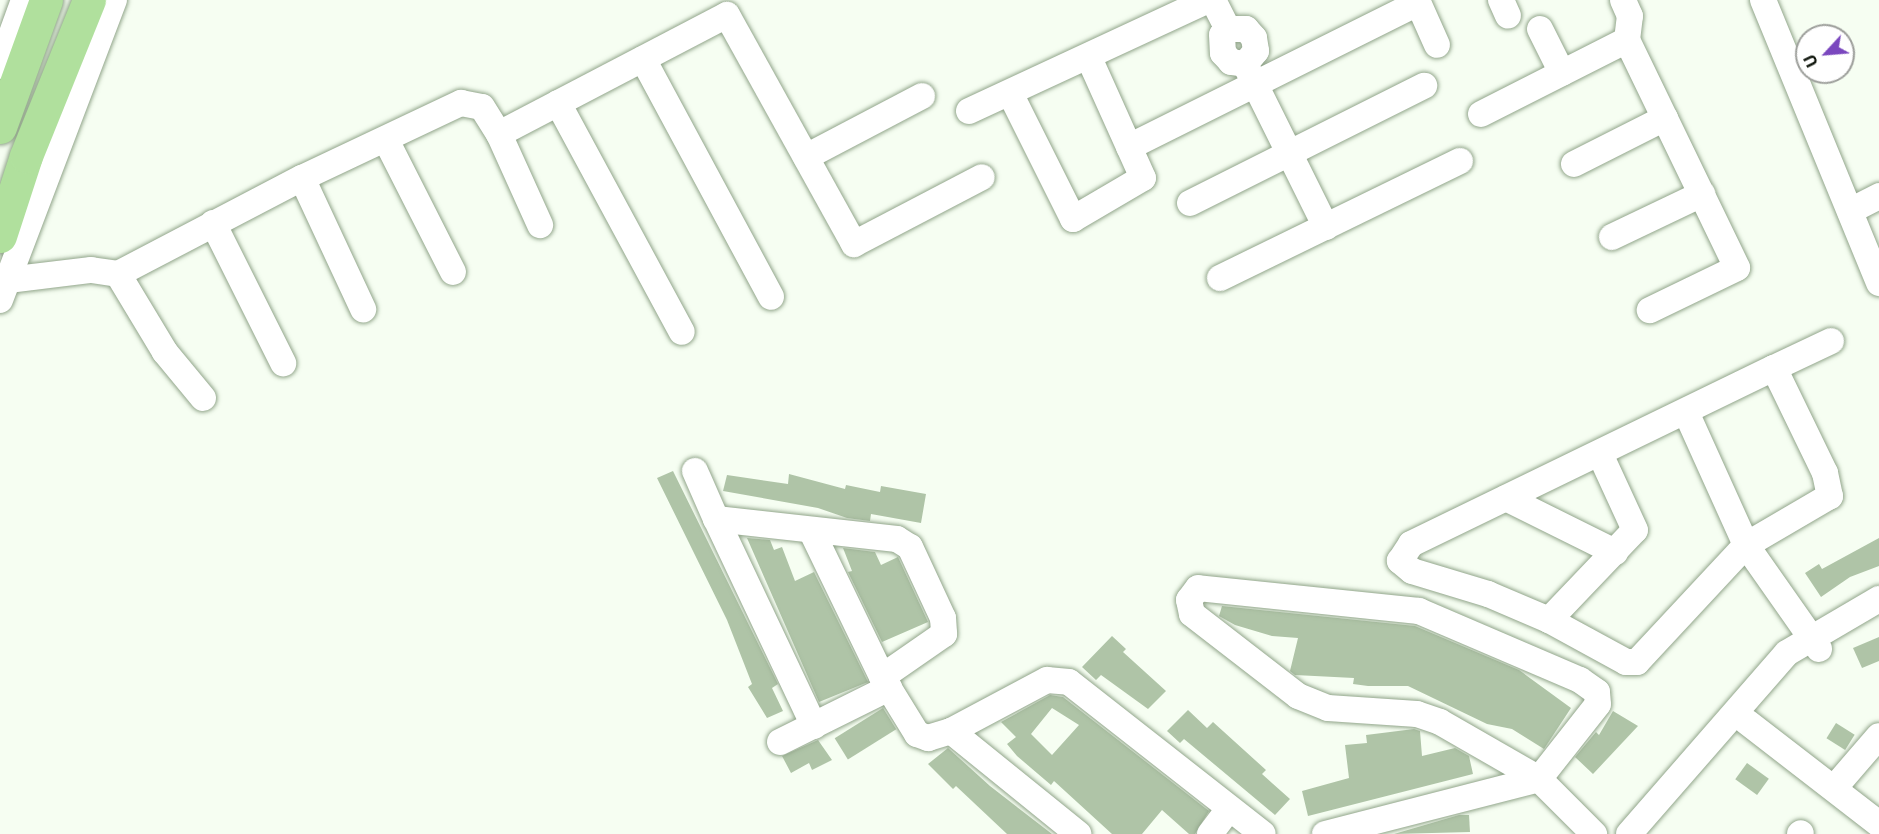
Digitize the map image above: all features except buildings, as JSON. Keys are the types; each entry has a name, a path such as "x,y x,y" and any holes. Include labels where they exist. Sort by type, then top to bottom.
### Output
{"highway":[{"path":"0,128 46,0"},
{"path":"0,236 26,156 89,0"}],"street":[{"path":"0,66 24,0"},
{"path":"4,290 114,0"},
{"path":"969,111 1089,58 1208,0"},
{"path":"1213,0 1228,28 1222,35 1223,53 1231,62 1249,74 1326,227"},
{"path":"1623,0 1632,25 1627,40 1737,268 1650,310"},
{"path":"1763,0 1879,283"},
{"path":"1129,147 1249,74 1417,1 1437,45"},
{"path":"499,134 643,59 724,7 854,244 982,177"},
{"path":"1540,29 1562,73"},
{"path":"1481,114 1627,40"},
{"path":"1010,93 1073,219 1143,178 1089,58"},
{"path":"643,59 771,297"},
{"path":"1190,203 1424,86"},
{"path":"806,157 922,96"},
{"path":"4,290 91,270 118,274 302,178 461,103 482,106 499,134 540,225"},
{"path":"558,103 682,332"},
{"path":"1574,165 1665,118"},
{"path":"386,140 453,272"},
{"path":"1220,278 1460,161"},
{"path":"302,178 363,309"},
{"path":"1612,237 1702,194"},
{"path":"1850,211 1879,196"},
{"path":"213,223 282,363"},
{"path":"118,274 165,352 203,398"},
{"path":"1774,368 1832,493 1822,504 1746,545 1637,662 1626,662 1549,620 1488,594 1412,571 1400,561 1411,544 1600,454 1774,368 1831,341"},
{"path":"1686,412 1746,545 1814,643"},
{"path":"1549,620 1633,533 1634,522 1600,454"},
{"path":"694,471 814,726"},
{"path":"1506,498 1615,552"},
{"path":"716,519 812,532 897,539 910,547 943,618 944,634 885,682 814,726 780,742"},
{"path":"812,532 885,682 917,734 928,738 951,731 1037,684 1058,679 1069,682 1228,810 1263,834"},
{"path":"1325,834 1539,779 1598,704 1598,692 1580,680 1419,611 1204,586 1194,591 1189,600 1192,614 1298,696 1328,708 1426,717 1539,779 1594,834"},
{"path":"1629,834 1747,722 1814,643 1879,598"},
{"path":"1647,834 1706,762 1787,653 1879,618"},
{"path":"1747,722 1835,787 1879,825"},
{"path":"951,731 1078,834"},
{"path":"1835,787 1879,736"},
{"path":"1210,834 1228,810"}]}
